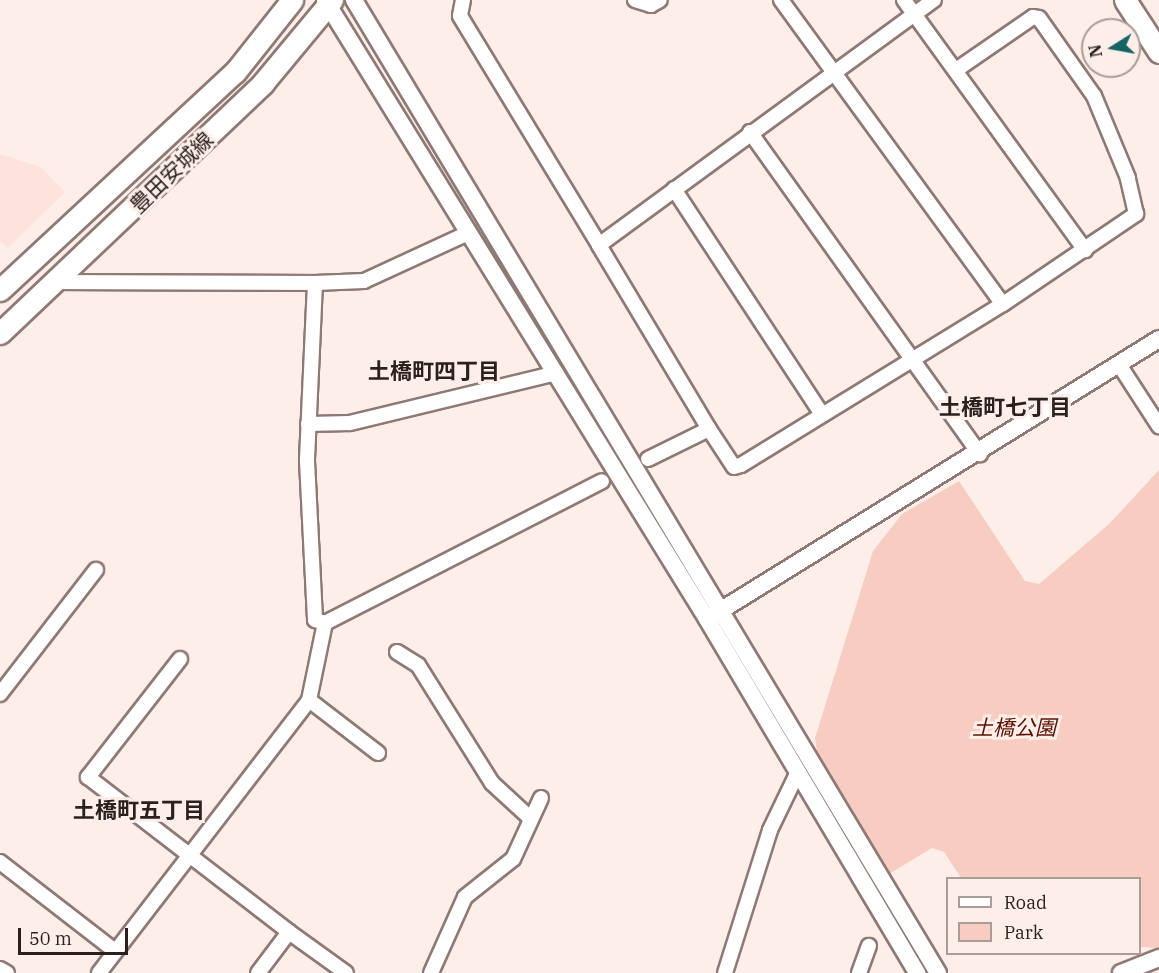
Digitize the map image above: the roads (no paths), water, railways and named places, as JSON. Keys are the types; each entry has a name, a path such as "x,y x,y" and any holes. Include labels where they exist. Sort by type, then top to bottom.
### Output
{"main road":[{"name":"豊田安城線","path":"0,290 235,72 292,0"},
{"path":"1125,0 1159,51"},
{"name":"豊田安城線","path":"0,333 263,83 329,2"}],"street":[{"path":"354,0 724,609 938,973"},
{"path":"463,0 460,16 734,467 1003,304 1085,250 1137,208 1094,96 1040,18 1032,16 956,70"},
{"path":"635,0 651,5 660,0"},
{"path":"780,0 1003,304"},
{"path":"903,0 1085,250"},
{"path":"599,245 832,72 934,0"},
{"path":"329,2 466,234 556,373 707,619 917,973"},
{"path":"750,132 915,358 980,454"},
{"path":"674,189 822,414"},
{"path":"56,282 315,283 364,281 466,234"},
{"path":"315,283 308,424 315,620 325,623 602,481"},
{"path":"707,619 980,454 1159,339"},
{"path":"1120,366 1159,426"},
{"path":"308,424 350,423 556,373"},
{"path":"648,459 710,429"},
{"path":"0,694 96,570"},
{"path":"99,973 309,700 325,623"},
{"path":"398,652 418,665 492,783 529,816"},
{"path":"180,659 88,777 289,932 346,973"},
{"path":"309,700 378,753"},
{"path":"725,973 770,830 797,774"},
{"path":"431,973 465,897 513,859 524,841 529,816 542,798"},
{"path":"0,862 116,951"},
{"path":"258,973 289,932"},
{"path":"859,973 869,946"},
{"path":"1121,973 1159,958"},
{"path":"0,969 7,973"}],"district":[{"name":"土橋町四丁目","path":"434,371"},
{"name":"土橋町七丁目","path":"1005,407"},
{"name":"土橋町五丁目","path":"139,810"}],"park label":[{"name":"土橋公園","path":"1014,727"}]}
